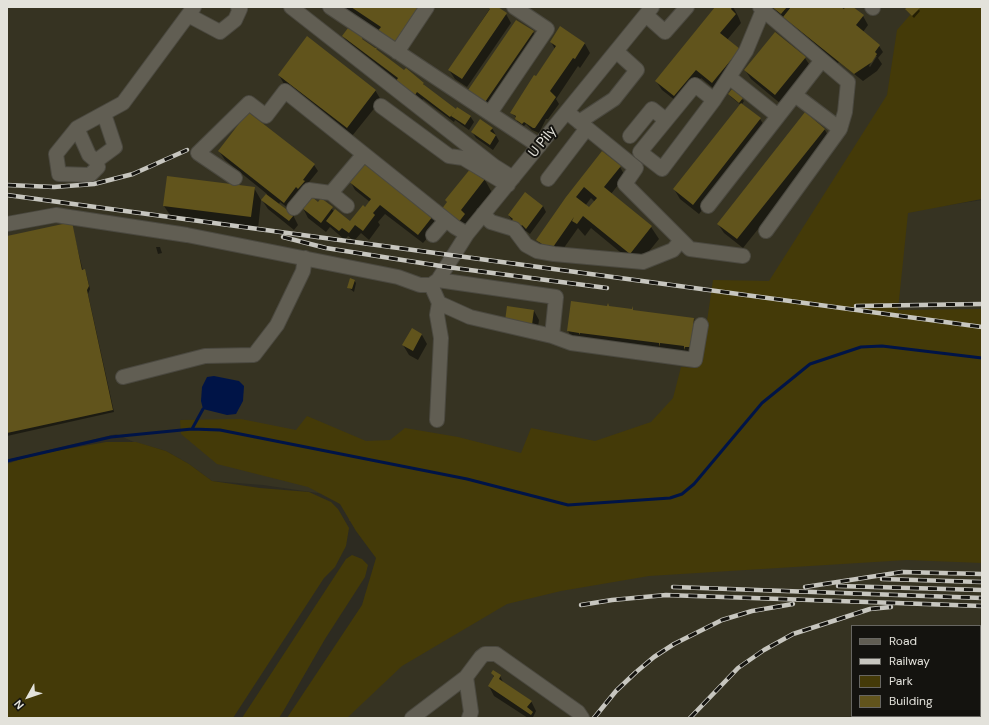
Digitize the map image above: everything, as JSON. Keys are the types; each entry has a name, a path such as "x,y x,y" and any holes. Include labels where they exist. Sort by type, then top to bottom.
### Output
{"street":[{"path":"77,128 89,155 96,161 98,167 90,175 59,174 56,154 77,128 123,103 191,11 220,32 235,20 240,9 238,7"},
{"path":"330,7 539,146"},
{"path":"397,52 427,7"},
{"path":"490,113 547,29 514,7"},
{"path":"649,11 665,32 687,7"},
{"path":"294,8 494,166 510,181"},
{"path":"714,100 695,85 640,152 662,169 714,100 746,51 762,9 848,82 845,112 840,129 766,231"},
{"name":"U Pily","path":"434,283 467,234 649,11"},
{"path":"548,179 583,125 614,99 637,70 616,51"},
{"path":"708,206 822,60"},
{"path":"729,77 778,116"},
{"path":"235,178 198,153 249,103 266,116 285,91 446,220 467,234"},
{"path":"795,95 840,129"},
{"path":"381,106 449,156 463,158 510,181"},
{"path":"630,136 652,109 666,120"},
{"path":"567,112 636,168 625,184 690,249 743,256"},
{"path":"96,161 115,147 104,114"},
{"path":"331,193 364,154"},
{"path":"294,208 309,190 331,193 347,206"},
{"path":"483,214 490,222 514,229 526,245 537,251 554,254 643,262 673,250 682,240"},
{"path":"7,224 52,221 56,215 187,235 398,277 420,285 434,283 556,297 552,336"},
{"path":"433,235 446,220"},
{"path":"123,377 205,356 254,354 277,325 303,271 305,258"},
{"path":"434,283 439,303 437,314 441,338 437,420"},
{"path":"439,303 470,317 552,336 571,343 695,360 701,325"},
{"path":"412,718 466,678 485,654 496,654 578,712 582,718"},
{"path":"466,678 471,712 469,718"}],"shaded area":[{"path":"7,7 934,7 922,209 982,200 982,718 305,718 580,537 349,521 348,509 338,496 263,485 212,481 189,464 166,451 134,442 116,434 7,460"},
{"path":"214,376 239,381 244,386 243,401 236,414 227,415 203,409 201,401 202,387 207,377"}],"green space":[{"path":"917,7 982,7 982,199 908,213 898,310 982,309 982,563 907,560 649,576 561,591 507,604 402,666 347,718 287,718 362,605 376,558 356,531 340,504 308,487 217,464 181,434 180,420 241,419 296,430 307,416 366,441 390,440 405,428 458,437 521,453 531,428 595,441 651,422 673,398 681,367 697,368 701,362 713,280 769,281 887,95 897,30"},
{"path":"106,442 136,442 166,451 189,464 212,481 260,488 309,492 331,502 338,509 349,528 346,546 335,567 324,578 233,718 7,718 7,464 33,455"},
{"path":"352,555 362,559 368,565 365,577 325,639 279,718 242,718 346,559"}],"building":[{"path":"351,7 420,7 395,44 377,32 381,27"},
{"path":"488,7 498,7 507,13 462,79 448,70 490,9"},
{"path":"715,7 732,7 731,9 736,14 720,33 740,49 712,83 696,70 674,96 655,81"},
{"path":"772,7 787,7 781,14"},
{"path":"791,7 841,7 844,9 845,7 853,7 864,15 856,25 880,45 875,52 877,54 872,62 854,74 783,17"},
{"path":"908,7 920,8 912,16 905,9"},
{"path":"516,20 534,31 483,105 466,93"},
{"path":"560,26 585,43 575,59 573,58 550,91 556,97 535,128 533,128 524,122 522,124 515,119 516,116 510,113 534,75 536,76 556,46 550,42"},
{"path":"348,28 363,37 362,39 377,48 376,49 404,70 406,68 424,83 423,84 456,109 457,107 471,116 465,125 451,116 455,111 450,117 417,92 415,95 396,81 398,78 342,36"},
{"path":"775,32 806,57 775,95 744,70"},
{"path":"307,36 376,90 347,128 278,75"},
{"path":"732,89 743,98 739,103 728,94"},
{"path":"741,103 761,118 693,205 673,189"},
{"path":"248,112 315,164 303,180 305,181 298,189 296,187 284,203 218,151"},
{"path":"805,112 825,129 737,239 717,224"},
{"path":"480,119 493,128 490,131 496,135 490,145 471,132"},
{"path":"602,151 621,166 604,187 652,226 630,254 583,216 577,224 572,221 574,217 551,250 536,240 566,197","holes":["584,187 597,198 589,207 576,197"]},
{"path":"363,161 433,216 418,235 380,205 373,213 375,215 363,231 355,225 349,233 342,228 339,231 326,221 335,209 350,221 363,205 365,207 371,199 348,181"},
{"path":"471,168 485,179 461,210 465,214 458,223 441,210 447,202 445,200"},
{"path":"167,176 255,187 251,217 163,206"},
{"path":"525,192 543,206 526,229 522,225 520,227 511,221 513,219 508,215"},
{"path":"266,194 294,215 289,221 261,200"},
{"path":"311,196 318,202 321,198 333,207 321,223 302,208"},
{"path":"72,222 82,270 85,269 89,286 87,290 113,410 7,433 7,236"},
{"path":"350,278 355,280 352,289 347,288"},
{"path":"571,301 607,306 608,303 609,306 632,309 633,306 633,310 694,318 691,347 685,347 684,350 684,346 660,343 660,347 659,343 580,333 579,335 579,333 567,331"},
{"path":"507,306 534,310 532,325 505,321"},
{"path":"412,328 422,334 413,351 402,345"},
{"path":"493,670 501,675 499,679 532,701 527,707 533,712 531,715 488,686 494,676 491,673"}],"waterway":[{"path":"7,461 111,437 192,429 220,430 467,479 568,505 670,498 682,494 694,484 762,403 810,364 861,347 882,346 982,358"},
{"path":"192,429 203,409"}],"railway":[{"path":"7,185 54,187 94,184 133,174 187,150"},
{"path":"7,195 982,327"},
{"path":"283,237 326,248 447,267 607,288"},
{"path":"856,306 982,304"},
{"path":"805,587 902,572 982,574"},
{"path":"882,579 982,582"},
{"path":"838,586 982,590"},
{"path":"673,587 982,598"},
{"path":"581,605 612,600 666,595 982,606"},
{"path":"594,718 616,691 635,673 654,657 674,644 722,620 752,611 793,604"},
{"path":"690,718 738,668 764,650 793,634 870,609 891,607"}]}
